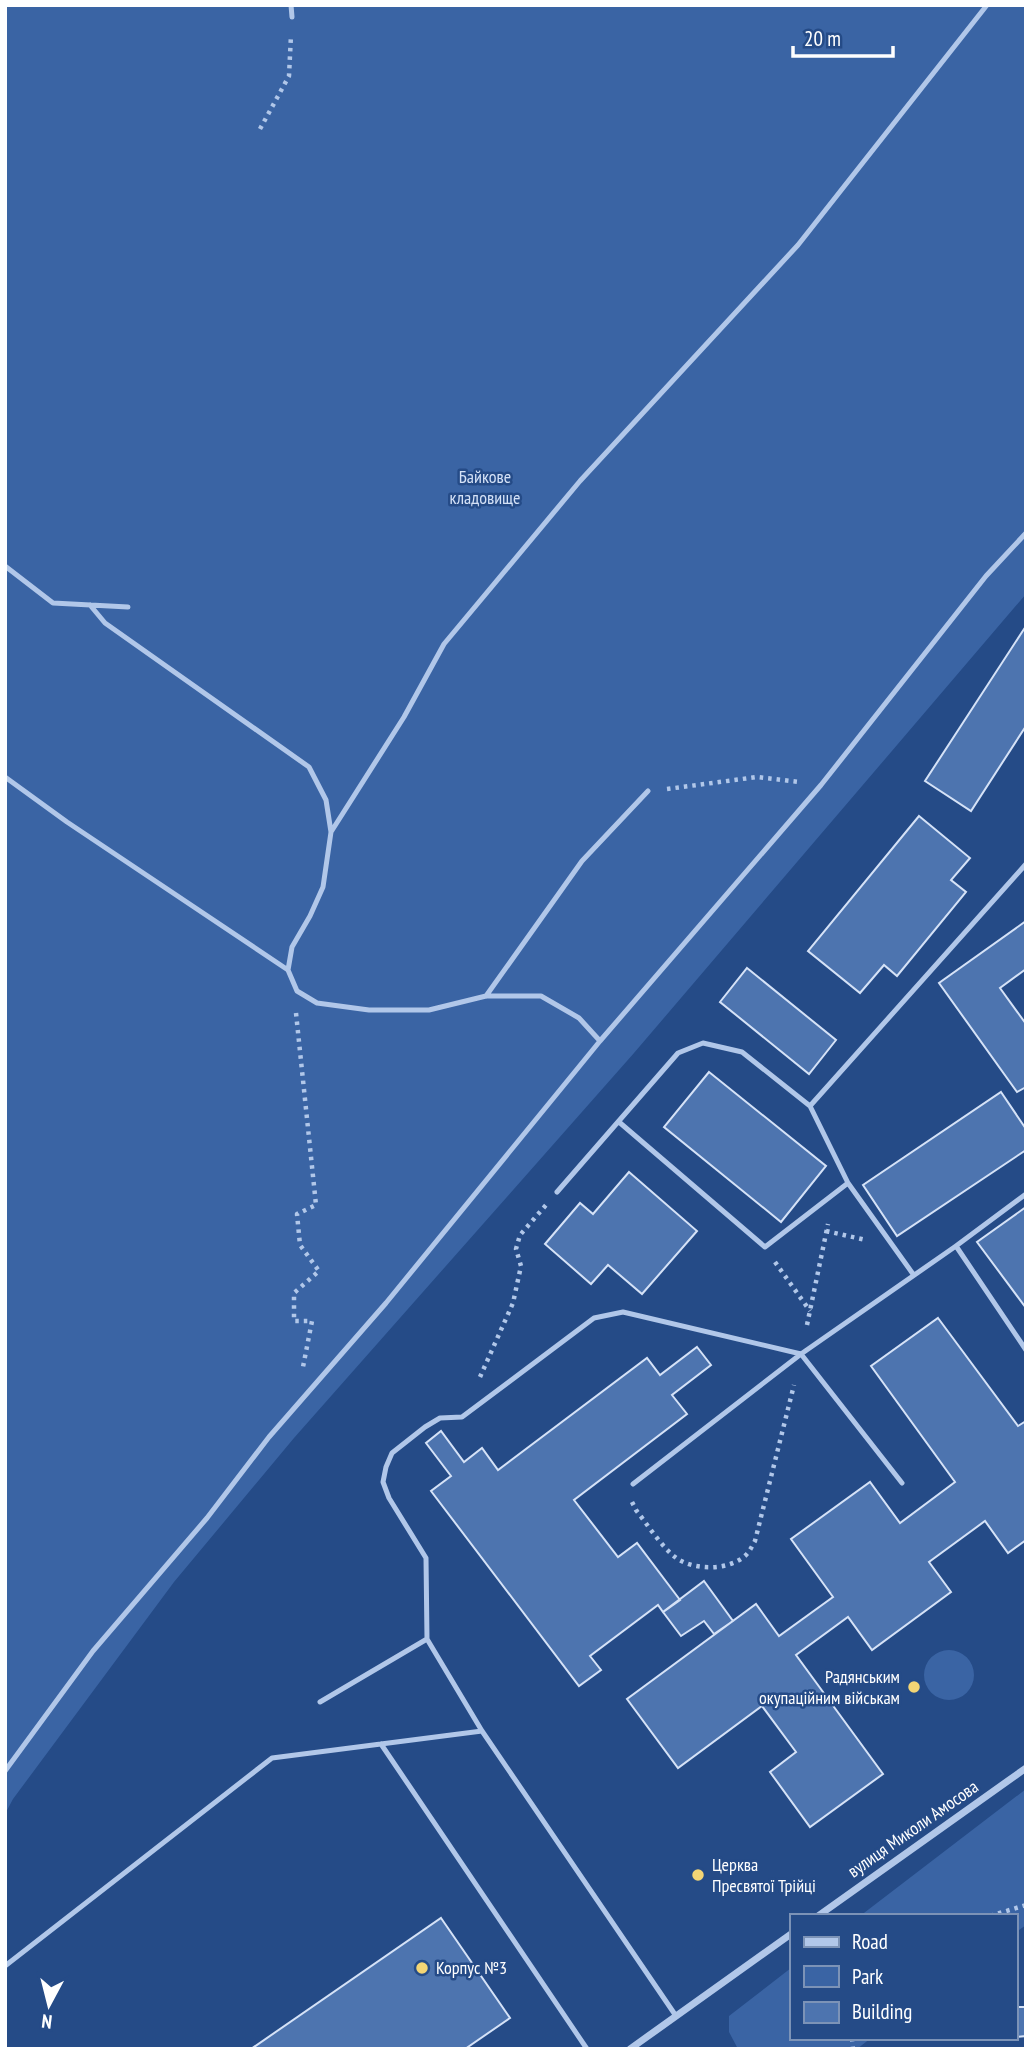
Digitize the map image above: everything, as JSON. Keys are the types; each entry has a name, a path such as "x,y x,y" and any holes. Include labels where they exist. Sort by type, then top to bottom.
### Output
{"street":[{"name":"вулиця Миколи Амосова","path":"821,1914 1026,1768"},
{"path":"630,2049 790,1935"}],"lane":[{"path":"291,5 292,17"},
{"path":"331,832 404,717 444,644 580,481 797,245 987,5"},
{"path":"5,1771 93,1651 207,1518 269,1437 386,1303 600,1041 821,785 986,576 1026,533"},
{"path":"5,566 53,604 128,607"},
{"path":"90,605 105,623 309,767 326,800 331,832 323,887 292,947 288,970"},
{"path":"5,777 67,822 288,970 297,991 317,1003 369,1010 429,1010 486,996 541,996 579,1018 600,1041"},
{"path":"486,996 582,861 648,791"},
{"path":"810,1106 1026,864"},
{"path":"557,1192 678,1053 704,1043 743,1052 810,1106 848,1182 913,1274"},
{"path":"619,1122 765,1247 848,1182"},
{"path":"633,1484 801,1354 1026,1194"},
{"path":"956,1246 1026,1350"},
{"path":"676,2016 482,1731 427,1639 426,1558 389,1498 383,1482 386,1467 392,1454 425,1427 440,1418 462,1417 594,1318 624,1312 801,1354 902,1483"},
{"path":"320,1702 427,1639"},
{"path":"5,1966 272,1758 482,1731"},
{"path":"381,1744 587,2049"}],"path":[{"path":"260,129 289,76 292,17"},
{"path":"648,791 757,777 821,785"},
{"path":"297,991 296,1015 316,1205 297,1214 300,1245 320,1271 294,1293 293,1321 312,1321 302,1370"},
{"path":"479,1379 513,1303 521,1266 516,1249 520,1235 557,1192"},
{"path":"633,1484 630,1498 636,1510 675,1557 700,1567 730,1565 749,1553 755,1541 801,1354 835,1193"},
{"path":"795,1224 894,1247"},
{"path":"765,1247 810,1311"},
{"path":"997,1914 1026,1905"}],"green space":[{"name":"Байкове кладовище","path":"5,5 1026,5 1026,594 634,1053 294,1438 174,1582 13,1799 5,1814"},
{"path":"939,1651 959,1651 973,1665 973,1685 959,1699 939,1699 925,1685 925,1665"},
{"path":"1026,1789 1026,1925 1017,1932 1017,1914 863,1914"},
{"path":"790,1969 790,2040 868,2040 857,2049 738,2049 729,2032 729,2016"}],"building":[{"path":"1026,626 1026,726 971,811 925,781"},
{"path":"919,816 970,858 951,880 966,892 897,976 884,965 860,993 808,951"},
{"path":"1026,921 1026,969 1000,988 1026,1024 1026,1087 1017,1092 939,983"},
{"path":"747,968 836,1040 809,1074 720,1002"},
{"path":"709,1072 826,1166 781,1222 664,1127"},
{"path":"1001,1092 1026,1129 1026,1150 897,1236 863,1185"},
{"path":"629,1172 697,1231 642,1294 608,1265 591,1284 545,1244 580,1203 593,1214"},
{"path":"1026,1207 1026,1308 977,1242"},
{"path":"938,1318 1018,1426 1026,1421 1026,1540 1008,1553 985,1521 929,1562 951,1592 872,1650 848,1617 796,1655 883,1774 810,1827 770,1772 796,1752 762,1706 678,1768 627,1699 756,1604 779,1636 833,1597 791,1539 870,1482 900,1523 955,1482 871,1366"},
{"path":"697,1347 711,1365 672,1395 687,1414 574,1500 618,1557 637,1543 680,1600 663,1612 658,1605 590,1656 601,1670 579,1686 431,1491 451,1476 426,1443 441,1431 464,1462 482,1448 498,1470 647,1358 660,1375"},
{"path":"704,1581 733,1621 714,1634 704,1621 681,1636 663,1612"},
{"name":"Корпус №3","path":"441,1918 510,2018 465,2049 251,2049"},
{"path":"1017,2007 1026,2007 1026,2036 1017,2037"}],"place":[{"name":"Радянським окупаційним військам","path":"914,1687"},
{"name":"Церква Пресвятої Трійці","path":"698,1875"},
{"name":"Корпус №3","path":"422,1968"}]}
